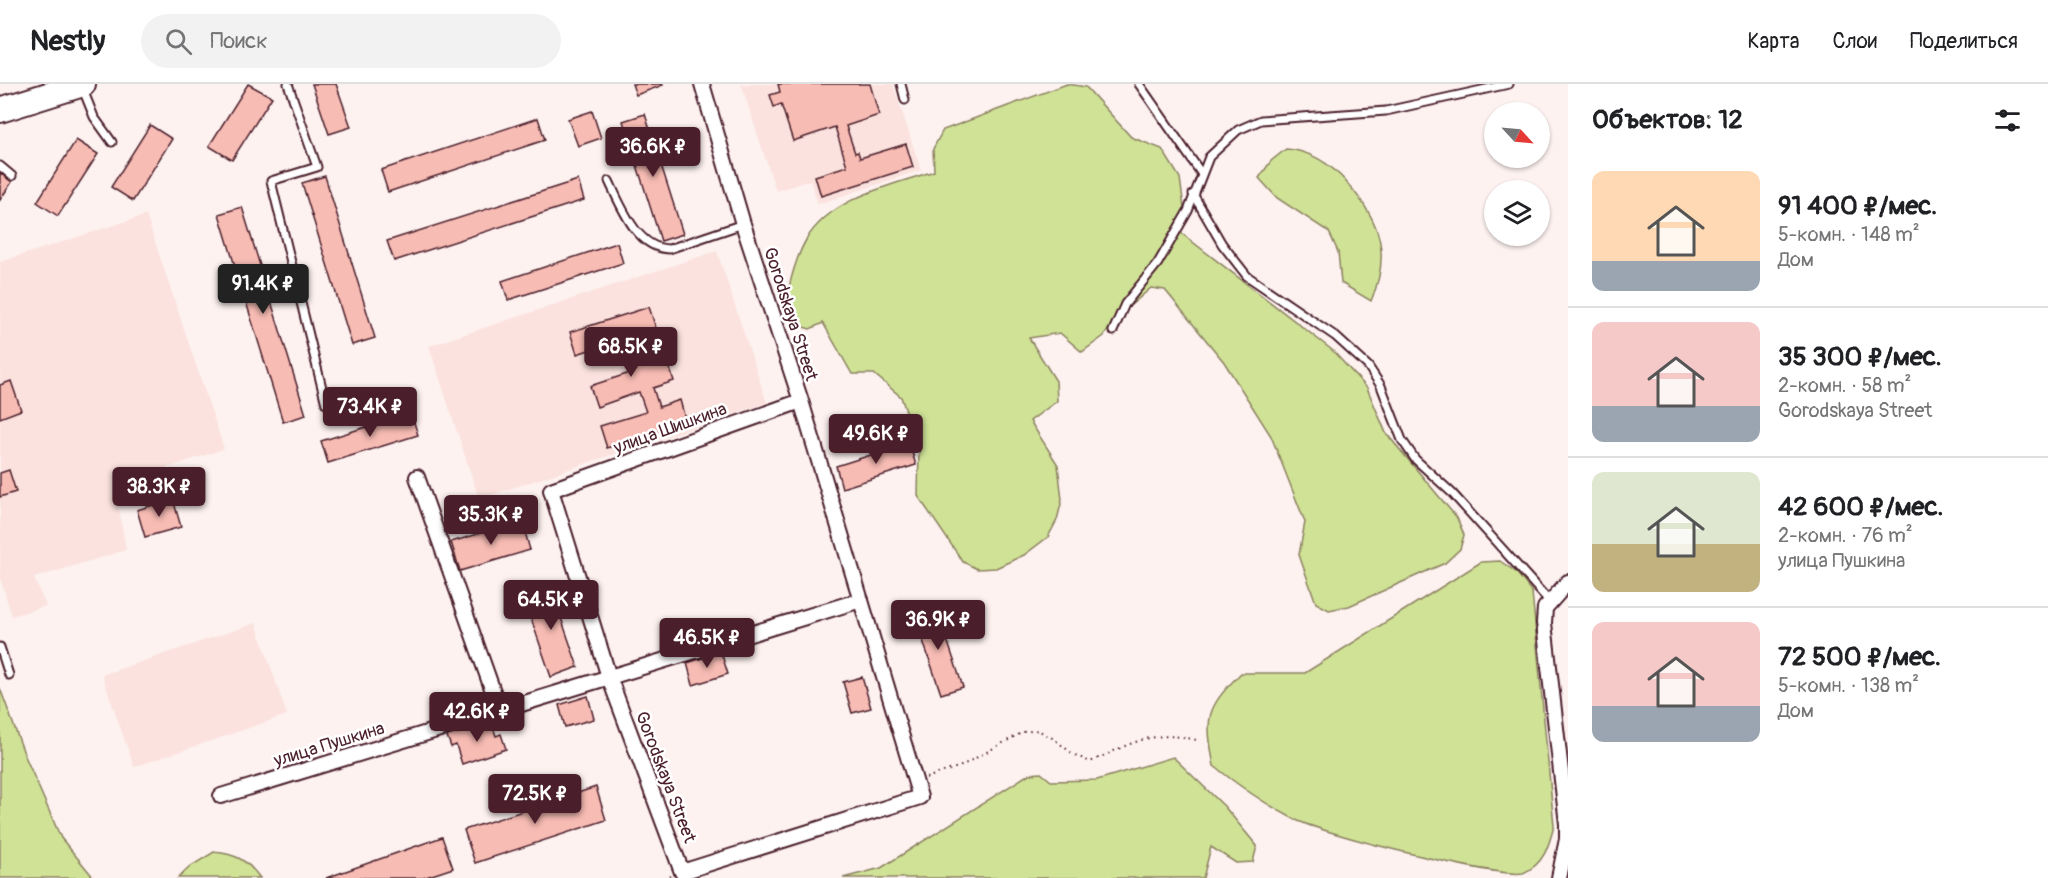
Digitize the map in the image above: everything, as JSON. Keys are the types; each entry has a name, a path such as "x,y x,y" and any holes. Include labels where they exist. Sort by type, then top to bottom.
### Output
{"highway":[{"path":"0,110 82,84"}],"street":[{"name":"Gorodskaya Street","path":"551,490 609,677 682,872 920,797 801,400 743,224 702,84"},
{"name":"улица Шишкина","path":"551,490 801,400"},
{"path":"417,477 500,711"},
{"path":"1559,878 1568,824 1544,623 1545,608 1568,582"},
{"name":"улица Пушкина","path":"222,796 861,600"}],"lane":[{"path":"82,84 94,117 112,142"},
{"path":"288,84 317,167 271,181 326,404"},
{"path":"901,84 905,100"},
{"path":"1139,84 1201,173"},
{"path":"1113,331 1125,304 1158,263 1188,212 1209,157 1238,130 1261,120 1386,111 1509,84"},
{"path":"0,166 12,176"},
{"path":"609,181 625,213 643,238 658,249 669,249 743,224"},
{"path":"1193,194 1222,244 1247,276 1335,336 1368,366 1381,386 1402,440 1415,459 1452,493 1550,602"},
{"path":"0,646 9,675"}],"path":[{"path":"915,782 961,766 1023,732 1038,730 1073,754 1090,762 1142,740 1163,735 1176,735 1200,741"}],"shaded area":[{"path":"741,84 893,84 921,170 818,204 810,180 776,191"},
{"path":"146,215 224,449 115,485 126,550 34,578 46,606 12,616 0,578 0,262"},
{"path":"717,251 767,403 479,499 429,346"},
{"path":"256,623 287,715 134,767 102,675"}],"green space":[{"path":"1067,84 1086,87 1131,137 1162,149 1180,178 1184,208 1181,233 1332,350 1367,388 1386,433 1457,518 1464,535 1460,549 1445,563 1349,606 1329,610 1316,603 1299,555 1305,522 1271,436 1224,362 1165,290 1151,288 1117,317 1104,336 1082,352 1060,333 1029,338 1056,381 1057,401 1030,421 1058,465 1062,500 1057,520 1048,537 1024,555 996,568 977,569 963,562 918,496 919,449 901,397 874,374 852,374 823,323 810,329 793,324 785,306 788,290 802,247 817,225 830,213 863,195 934,171 933,149 943,130"},
{"path":"1286,149 1313,156 1328,165 1348,184 1368,212 1375,225 1381,253 1377,284 1371,301 1341,283 1338,252 1329,232 1277,198 1259,178 1271,161"},
{"path":"1500,561 1516,572 1532,592 1554,826 1544,854 1536,865 1523,873 1481,869 1410,854 1311,826 1263,801 1214,766 1209,736 1211,715 1220,696 1241,673 1305,673 1481,562"},
{"path":"0,688 25,756 61,838 94,878 0,878"},
{"path":"1173,757 1224,806 1257,846 1253,862 1236,863 1211,847 1203,878 843,878 881,868 1029,774 1041,773 1051,781 1097,780"},
{"path":"214,852 229,854 240,859 260,878 178,878 191,866"}],"building":[{"path":"248,84 272,97 232,160 209,146"},
{"path":"312,84 336,84 351,127 329,134"},
{"path":"632,84 662,84 663,85 636,95"},
{"path":"778,84 870,84 879,115 846,126 855,153 858,152 860,158 906,144 913,167 821,196 815,176 847,166 835,127 793,141 781,104 774,107 770,95 780,92"},
{"path":"592,111 601,138 578,146 568,119"},
{"path":"645,114 683,234 661,241 623,121"},
{"path":"538,118 545,140 388,192 381,170"},
{"path":"150,125 172,139 133,201 111,187"},
{"path":"76,140 98,154 58,216 37,202"},
{"path":"0,173 12,182 0,200"},
{"path":"325,176 375,338 352,345 302,183"},
{"path":"578,180 584,200 394,261 387,241"},
{"path":"242,207 306,415 283,422 219,214"},
{"path":"617,243 623,263 508,300 502,281"},
{"path":"649,307 656,328 636,335 646,367 667,360 674,381 653,388 659,407 680,400 686,422 607,448 600,426 646,412 639,392 597,407 590,386 633,372 622,339 577,354 570,332"},
{"path":"11,381 21,410 0,418 0,385"},
{"path":"411,413 418,435 328,463 321,441"},
{"path":"909,443 916,465 842,488 836,466"},
{"path":"9,470 16,492 0,497 0,473"},
{"path":"173,499 181,527 145,537 137,510"},
{"path":"522,521 530,550 460,571 451,542"},
{"path":"550,586 578,667 551,677 523,595"},
{"path":"936,607 963,687 941,694 914,614"},
{"path":"721,652 728,674 693,685 687,663"},
{"path":"862,677 871,708 852,713 843,682"},
{"path":"588,696 594,719 565,727 559,705"},
{"path":"492,724 496,736 501,734 506,749 462,764 456,745 451,747 447,736"},
{"path":"596,787 606,820 475,863 464,830"},
{"path":"442,837 453,868 423,878 326,878"}]}
